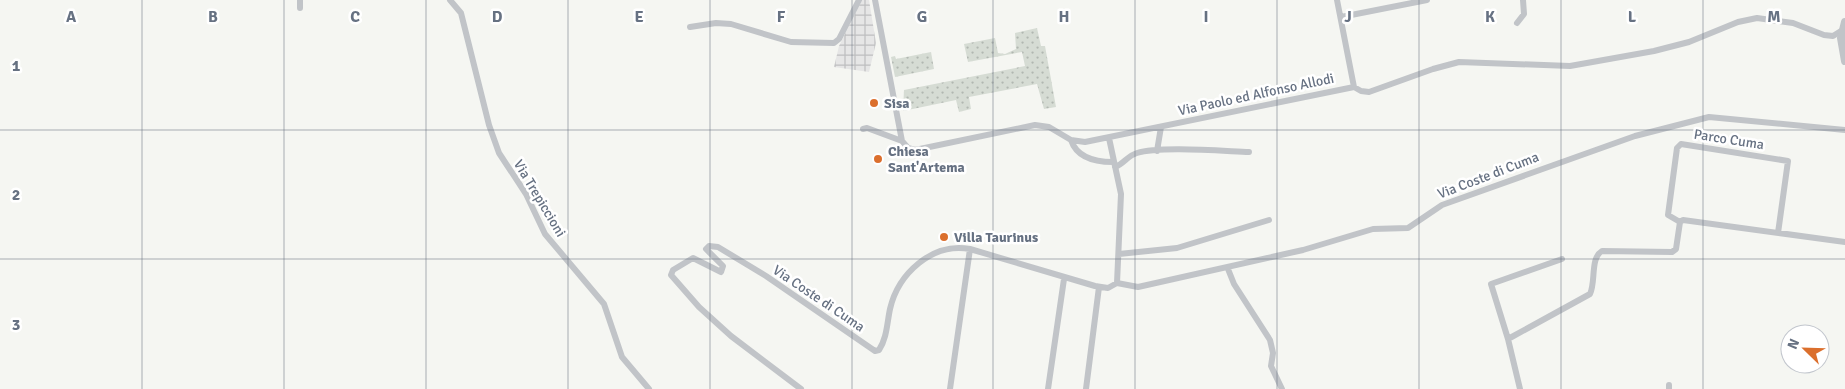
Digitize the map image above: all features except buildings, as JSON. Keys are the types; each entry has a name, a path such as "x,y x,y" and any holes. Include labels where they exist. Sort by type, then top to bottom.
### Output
{"street":[{"name":"Via Trepiccioni","path":"450,0 461,13 489,125 499,153 526,194 544,234 604,304 622,357 649,389"},
{"path":"690,27 716,23 737,24 786,41 834,43 839,39 859,0"},
{"path":"875,0 902,141"},
{"path":"1338,0 1354,87"},
{"path":"1341,17 1427,0"},
{"path":"1517,23 1524,14 1523,0"},
{"name":"Via Paolo ed Alfonso Allodi","path":"1070,140 1085,142 1113,137 1354,87 1361,92 1369,92 1433,68 1459,62 1570,66 1612,59 1690,42 1738,22 1757,18 1793,23 1824,36 1833,36 1842,31"},
{"path":"1845,22 1842,31 1845,61"},
{"name":"Via Coste di Cuma","path":"801,389 718,324 671,275 673,270 693,258 721,272 722,266 706,249 710,246 718,247 766,276 875,351 879,350 884,342 890,307 904,276 930,256 954,247 970,249 1064,279 1100,287 1108,288 1117,283 1138,287 1303,250 1374,229 1408,228 1442,205 1531,172 1635,136 1709,117 1845,130"},
{"name":"Via Paolo ed Alfonso Allodi","path":"863,129 867,128 902,141 908,148 915,150 1042,125 1056,130 1070,140 1080,154"},
{"path":"1157,151 1161,127"},
{"path":"1113,137 1114,164 1122,194 1117,283"},
{"path":"1085,142 1080,148 1080,154 1089,159 1122,165 1130,156 1157,151 1249,152"},
{"name":"Parco Cuma","path":"1680,222 1668,215 1677,148 1681,144 1788,161 1778,233"},
{"path":"1119,254 1177,248 1269,220"},
{"path":"1508,339 1590,294 1593,288 1596,257 1602,251 1672,252 1676,249 1680,222 1683,220 1845,242"},
{"path":"950,389 970,249"},
{"path":"1520,389 1508,339 1491,284 1562,258"},
{"path":"1228,268 1234,284 1270,340 1273,353 1271,366 1282,389"},
{"path":"1048,389 1064,279"},
{"path":"1086,389 1100,287"}],"shaded area":[{"path":"862,0 869,0 876,43 869,72 834,67 839,46"},
{"path":"1037,28 1041,46 1045,46 1056,107 1044,109 1037,84 969,97 971,109 959,112 956,100 903,111 904,90 1025,66 1022,52 968,62 964,44 995,38 998,53 1005,54 1016,49 1015,33"},
{"path":"931,52 934,69 895,77 891,57 895,56 896,59"}],"place":[{"name":"Sisa","path":"874,103"},
{"name":"Chiesa Sant'Artema","path":"878,159"},
{"name":"Villa Taurinus","path":"944,237"}]}
